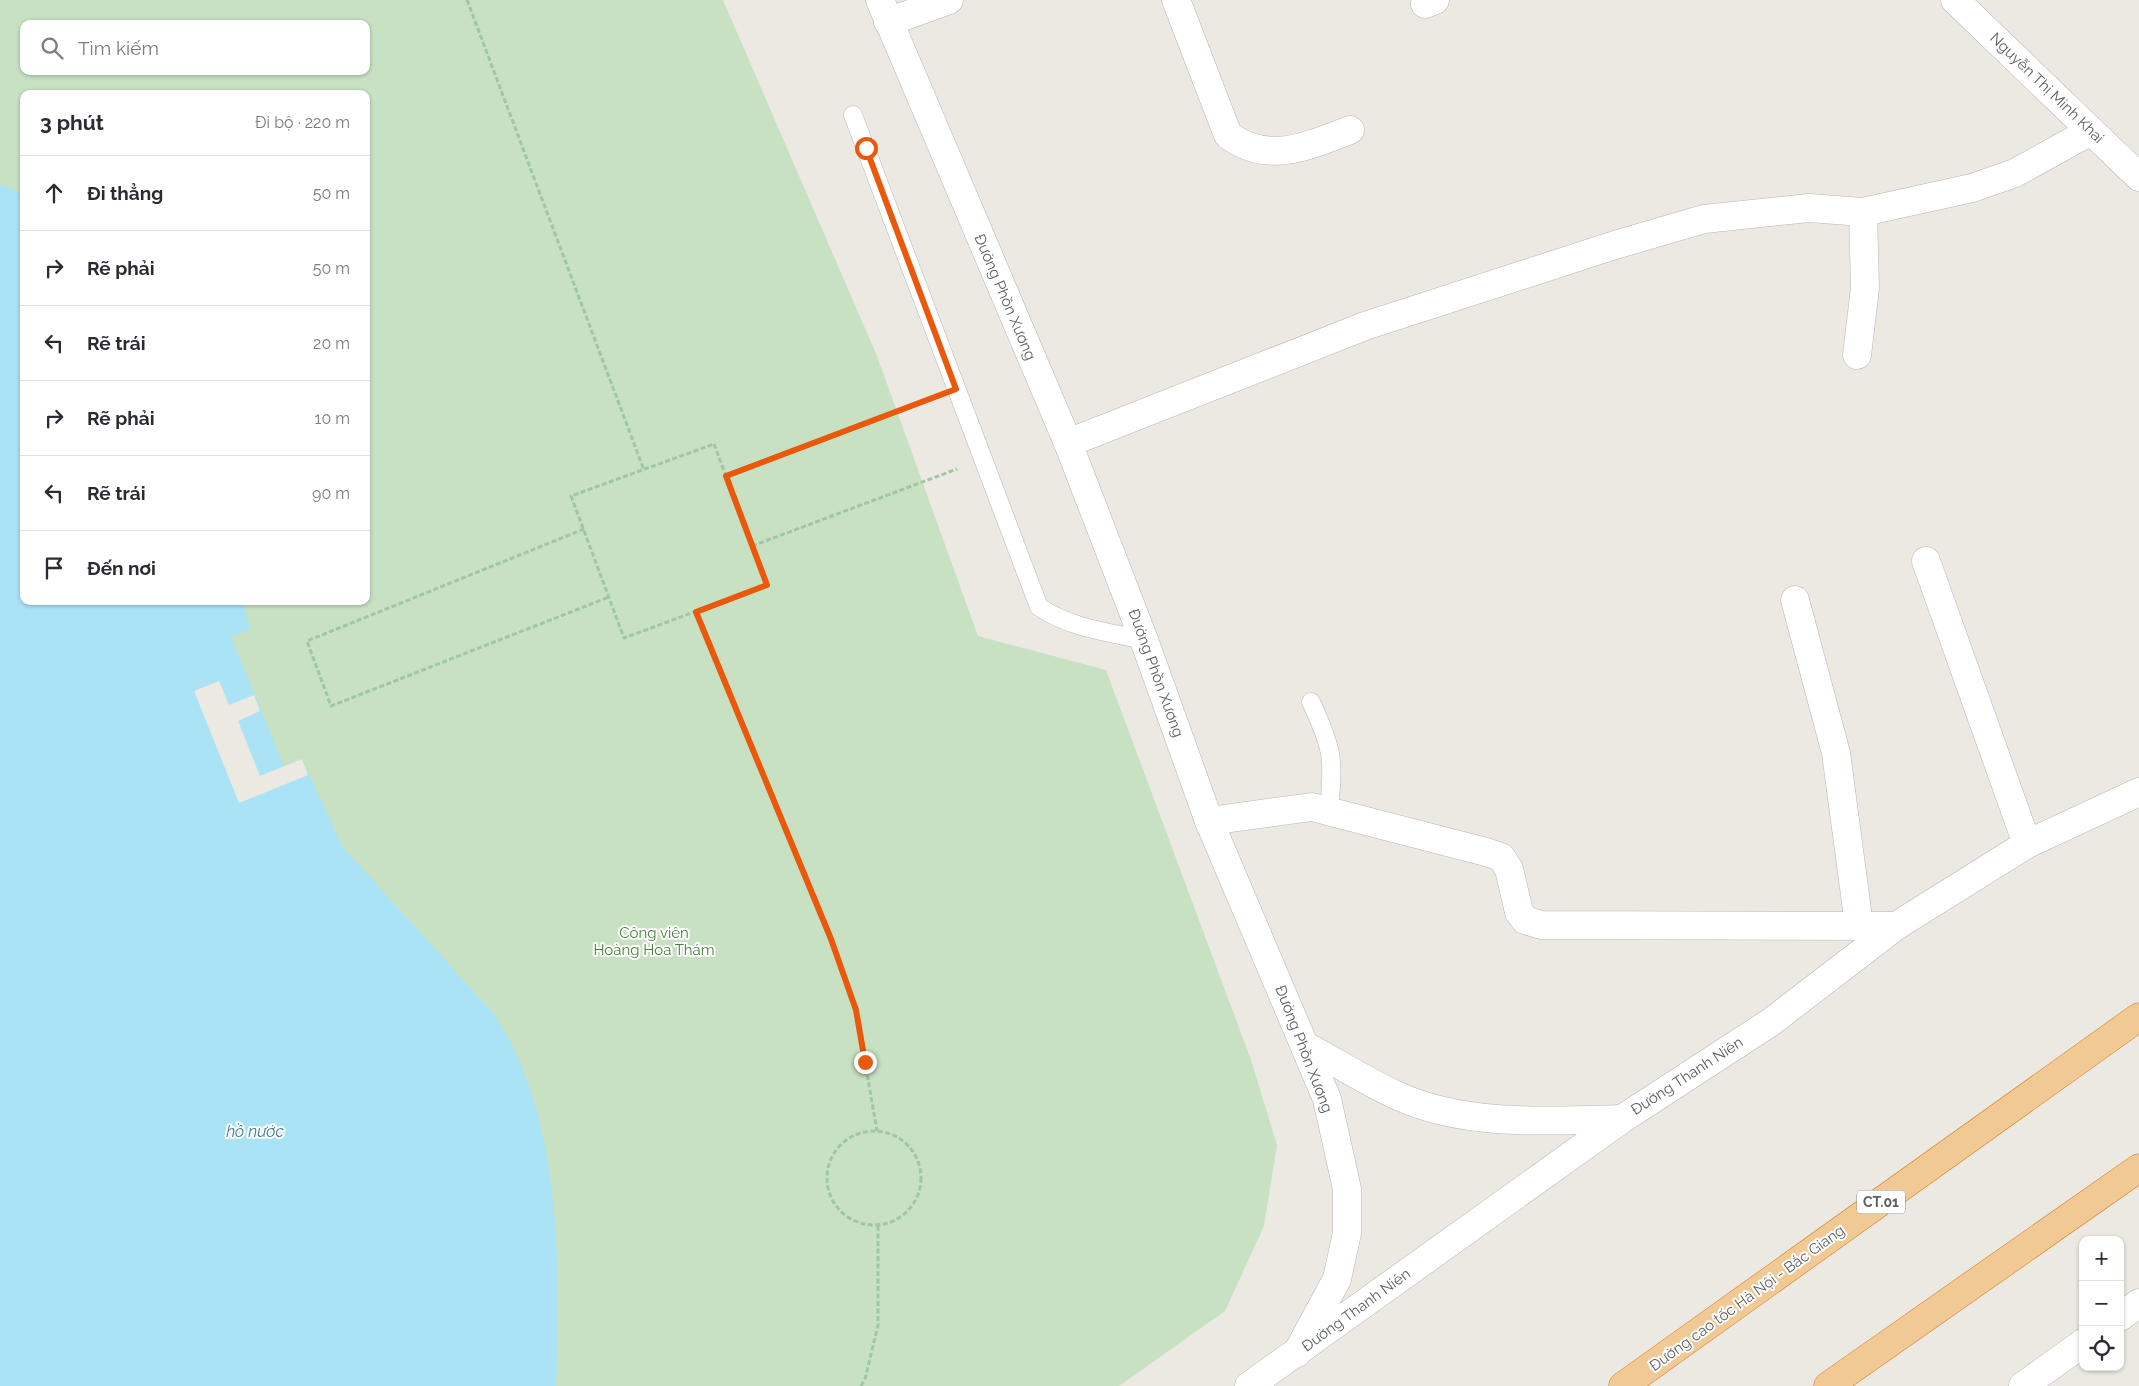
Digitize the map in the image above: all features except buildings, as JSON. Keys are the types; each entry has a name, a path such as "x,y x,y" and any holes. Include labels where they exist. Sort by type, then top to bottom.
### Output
{"highway":[{"name":"Đường cao tốc Hà Nội - Bắc Giang","path":"1623,1386 2139,1017"},
{"path":"1828,1386 2139,1168"}],"street":[{"path":"884,11 949,0"},
{"path":"1176,0 1228,135 1243,146 1272,151 1302,148 1350,130"},
{"name":"Nguyễn Thị Minh Khai","path":"1955,0 2139,177"},
{"name":"Đường Phồn Xương","path":"884,11 1068,443 1144,640 1209,821 1327,1099 1347,1188 1347,1234 1337,1279 1297,1353"},
{"path":"1068,443 1365,326 1615,245 1704,219 1809,208 1863,212 1972,188 2015,173 2091,130"},
{"path":"1857,355 1865,288 1863,212"},
{"path":"1926,561 2027,844"},
{"path":"1795,600 1836,753 1859,925"},
{"name":"Đường Thanh Niên","path":"1249,1386 1622,1119 1771,1022 1896,926 2027,844 2139,792"},
{"path":"1209,821 1312,807 1501,857 1509,869 1519,912 1526,920 1541,925 1896,926"},
{"path":"1306,1046 1397,1096 1434,1108 1478,1116 1529,1121 1622,1119"},
{"path":"2124,1313 2139,1303"},
{"path":"2023,1386 2079,1346"}],"lane":[{"path":"853,115 1039,607 1055,618 1078,626 1144,640"},
{"path":"1311,702 1327,736 1332,753 1333,773 1329,810"}],"path":[{"path":"467,0 644,470"},
{"path":"726,476 956,389"},
{"path":"714,444 767,585 624,638 571,496 644,470 714,444"},
{"path":"752,546 984,459"},
{"path":"584,529 307,641 327,697 331,706 609,597"},
{"path":"696,612 844,974 856,1010 877,1131"},
{"path":"877,1131 892,1134 905,1142 916,1154 921,1169 918,1192 906,1212 893,1221 878,1224 863,1223 849,1217 837,1207 830,1194 827,1178 830,1163 837,1150 848,1139 862,1133 877,1131"},
{"path":"861,1386 865,1379 878,1325 878,1224"}],"green space":[{"name":"Công viên Hoàng Hoa Thám","path":"0,0 723,0 877,356 978,636 1106,670 1251,1060 1277,1145 1264,1226 1225,1311 1119,1386 0,1386"}],"water":[{"name":"hồ nước","path":"0,184 20,192 20,605 243,605 250,629 231,637 284,766 302,759 342,846 492,1012 515,1052 532,1096 544,1143 552,1192 556,1242 558,1340 556,1386 0,1386"}],"pier":[{"path":"219,681 229,705 254,695 260,711 238,721 260,776 302,759 308,775 239,803 194,691"}],"route":[{"path":"865,1062 856,1010 831,939 696,612 767,585 726,476 956,389 866,148"}]}
